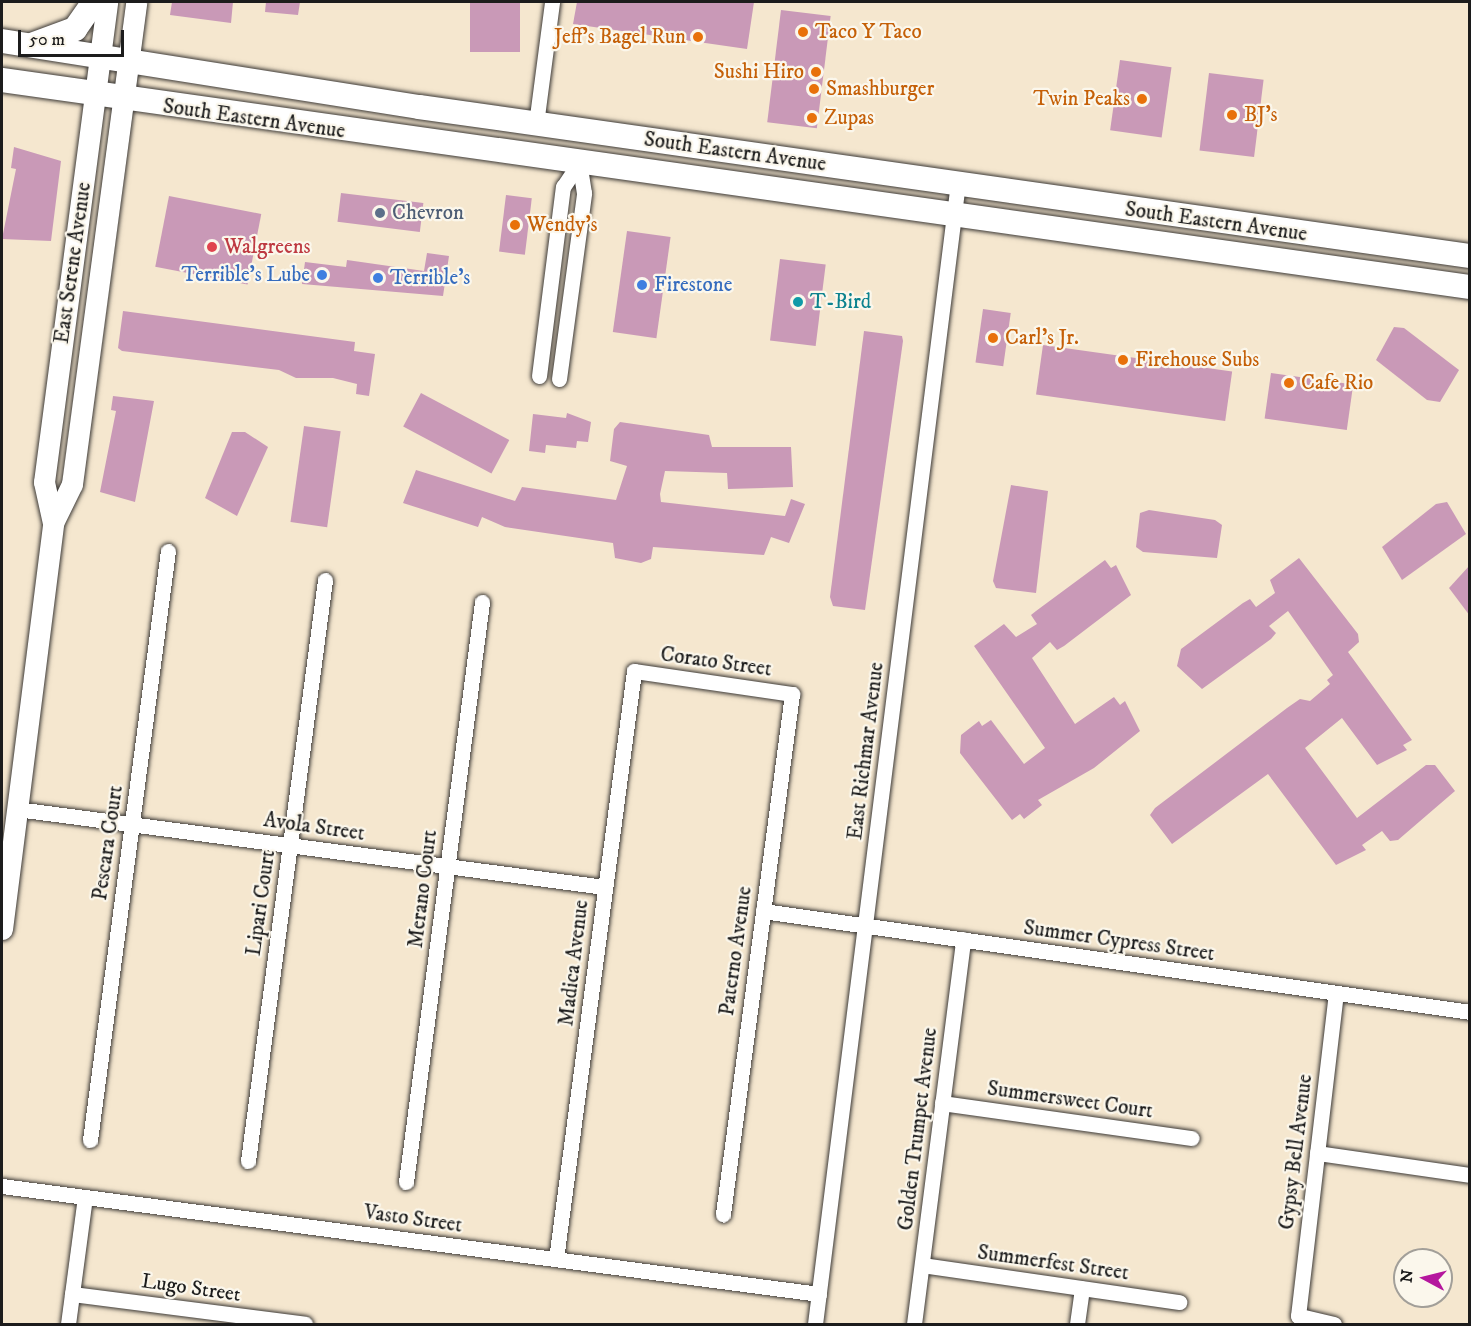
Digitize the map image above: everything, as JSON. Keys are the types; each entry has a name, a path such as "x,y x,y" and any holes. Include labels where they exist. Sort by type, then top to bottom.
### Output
{"main road":[{"path":"27,46 75,29 94,2"},
{"name":"East Serene Avenue","path":"53,523 44,482 107,2"},
{"name":"East Serene Avenue","path":"2,929 53,523 72,484 136,2"},
{"name":"South Eastern Avenue","path":"2,41 100,58 125,82 423,142 1164,243 1470,288"},
{"name":"South Eastern Avenue","path":"2,80 95,96 125,82 536,124 1470,256"},
{"path":"423,142 450,132 526,140 534,138 536,124"},
{"path":"579,163 583,130"},
{"path":"1164,243 1198,235 1316,248 1342,239"},
{"path":"1404,278 1470,276"}],"street":[{"path":"536,124 552,2"},
{"path":"539,376 563,187 579,163"},
{"path":"559,379 584,193 579,163"},
{"name":"East Richmar Avenue","path":"815,1324 958,183"},
{"name":"Pescara Court","path":"90,1140 168,551"},
{"name":"Lipari Court","path":"248,1161 325,580"},
{"name":"Merano Court","path":"406,1182 482,602"},
{"name":"Corato Street","path":"634,671 792,694"},
{"name":"Madica Avenue","path":"556,1259 634,671"},
{"name":"Paterno Avenue","path":"723,1214 792,694"},
{"name":"Avola Street","path":"17,809 606,887"},
{"name":"Summer Cypress Street","path":"763,911 1470,1012"},
{"name":"Golden Trumpet Avenue","path":"914,1324 963,939"},
{"name":"Gypsy Bell Avenue","path":"1334,1324 1298,1316 1336,993"},
{"name":"Summersweet Court","path":"942,1102 1192,1138"},
{"path":"1317,1153 1470,1175"},
{"name":"Vasto Street","path":"2,1186 819,1294"},
{"path":"68,1324 85,1197"},
{"name":"Summerfest Street","path":"922,1265 1179,1302"},
{"path":"1077,1324 1082,1288"},
{"name":"Lugo Street","path":"72,1294 229,1320 305,1324"}],"building":[{"path":"172,2 233,2 231,23 170,15"},
{"path":"266,2 300,2 298,15 265,12"},
{"path":"470,2 520,2 520,52 470,52"},
{"path":"577,2 754,2 747,49 573,24"},
{"path":"781,10 831,16 817,128 767,122"},
{"name":"Twin Peaks","path":"1120,60 1171,67 1162,138 1110,130"},
{"name":"BJ's","path":"1209,73 1264,80 1254,157 1199,150"},
{"path":"14,147 61,161 51,241 2,239 16,169 11,168"},
{"name":"Chevron","path":"341,193 423,203 420,232 337,222"},
{"name":"Wendy's","path":"506,195 532,198 525,255 499,252"},
{"name":"Walgreens","path":"169,196 261,214 248,285 155,267"},
{"name":"Firestone","path":"627,231 671,237 656,338 613,332"},
{"path":"427,253 449,256 443,296 302,284 305,262 346,267 347,260 424,271"},
{"name":"T-Bird","path":"780,259 826,265 816,346 770,340"},
{"name":"Carl's Jr.","path":"983,309 1011,313 1003,366 975,362"},
{"path":"123,311 355,342 354,351 375,354 369,396 356,394 357,384 333,378 296,378 279,370 122,351 118,348"},
{"path":"1394,327 1404,328 1459,370 1440,402 1427,400 1376,360"},
{"path":"864,331 902,336 903,341 865,610 833,606 830,597"},
{"path":"1043,345 1232,372 1225,421 1036,395"},
{"path":"1271,373 1353,385 1347,430 1265,419"},
{"path":"421,393 509,440 491,473 403,427"},
{"path":"113,396 154,401 135,502 100,492 116,411 111,410"},
{"path":"567,413 591,422 588,442 577,441 576,448 546,445 545,453 529,451 533,414 566,418"},
{"path":"620,422 709,435 712,447 791,447 793,487 728,489 727,473 665,471 660,494 661,502 785,516 791,499 805,504 789,543 771,537 764,555 653,547 651,559 641,563 615,558 613,543 505,527 482,517 478,527 403,503 416,470 515,501 522,487 616,500 627,466 610,461 614,429"},
{"path":"304,426 341,431 327,527 291,522"},
{"path":"232,432 245,432 268,447 237,516 205,498"},
{"path":"1011,485 1048,491 1036,593 996,588 993,581"},
{"path":"1447,502 1466,534 1402,580 1382,547 1436,504"},
{"path":"1149,510 1215,520 1222,525 1217,558 1143,552 1136,547 1140,513"},
{"path":"1299,558 1358,634 1359,642 1348,652 1412,740 1403,745 1407,750 1377,765 1342,718 1305,748 1357,818 1426,765 1435,765 1455,791 1398,840 1390,841 1382,831 1362,845 1366,850 1336,865 1268,774 1172,844 1150,815 1155,808 1287,708 1300,699 1310,701 1330,684 1327,680 1333,675 1288,611 1269,626 1276,633 1271,639 1202,689 1177,666 1181,649 1243,603 1250,599 1256,607 1275,593 1270,580"},
{"path":"1105,560 1111,568 1116,565 1131,595 1064,646 1057,650 1050,642 1032,658 1075,724 1114,697 1120,705 1125,701 1140,731 1094,768 1038,800 1042,805 1024,819 1020,814 1012,820 960,753 961,735 979,721 982,726 991,720 1024,764 1045,748 974,646 1004,624 1016,637 1037,624 1031,615"},
{"path":"1470,565 1470,616 1449,588"}],"place":[{"name":"Taco Y Taco","path":"803,32"},
{"name":"Jeff's Bagel Run","path":"698,37"},
{"name":"Sushi Hiro","path":"816,72"},
{"name":"Smashburger","path":"814,89"},
{"name":"Twin Peaks","path":"1142,99"},
{"name":"BJ's","path":"1232,115"},
{"name":"Zupas","path":"812,118"},
{"name":"Chevron","path":"380,213"},
{"name":"Wendy's","path":"515,225"},
{"name":"Walgreens","path":"212,247"},
{"name":"Terrible's Lube","path":"322,275"},
{"name":"Terrible's","path":"378,278"},
{"name":"Firestone","path":"642,285"},
{"name":"T-Bird","path":"798,302"},
{"name":"Carl's Jr.","path":"993,338"},
{"name":"Firehouse Subs","path":"1123,360"},
{"name":"Cafe Rio","path":"1289,383"}]}
